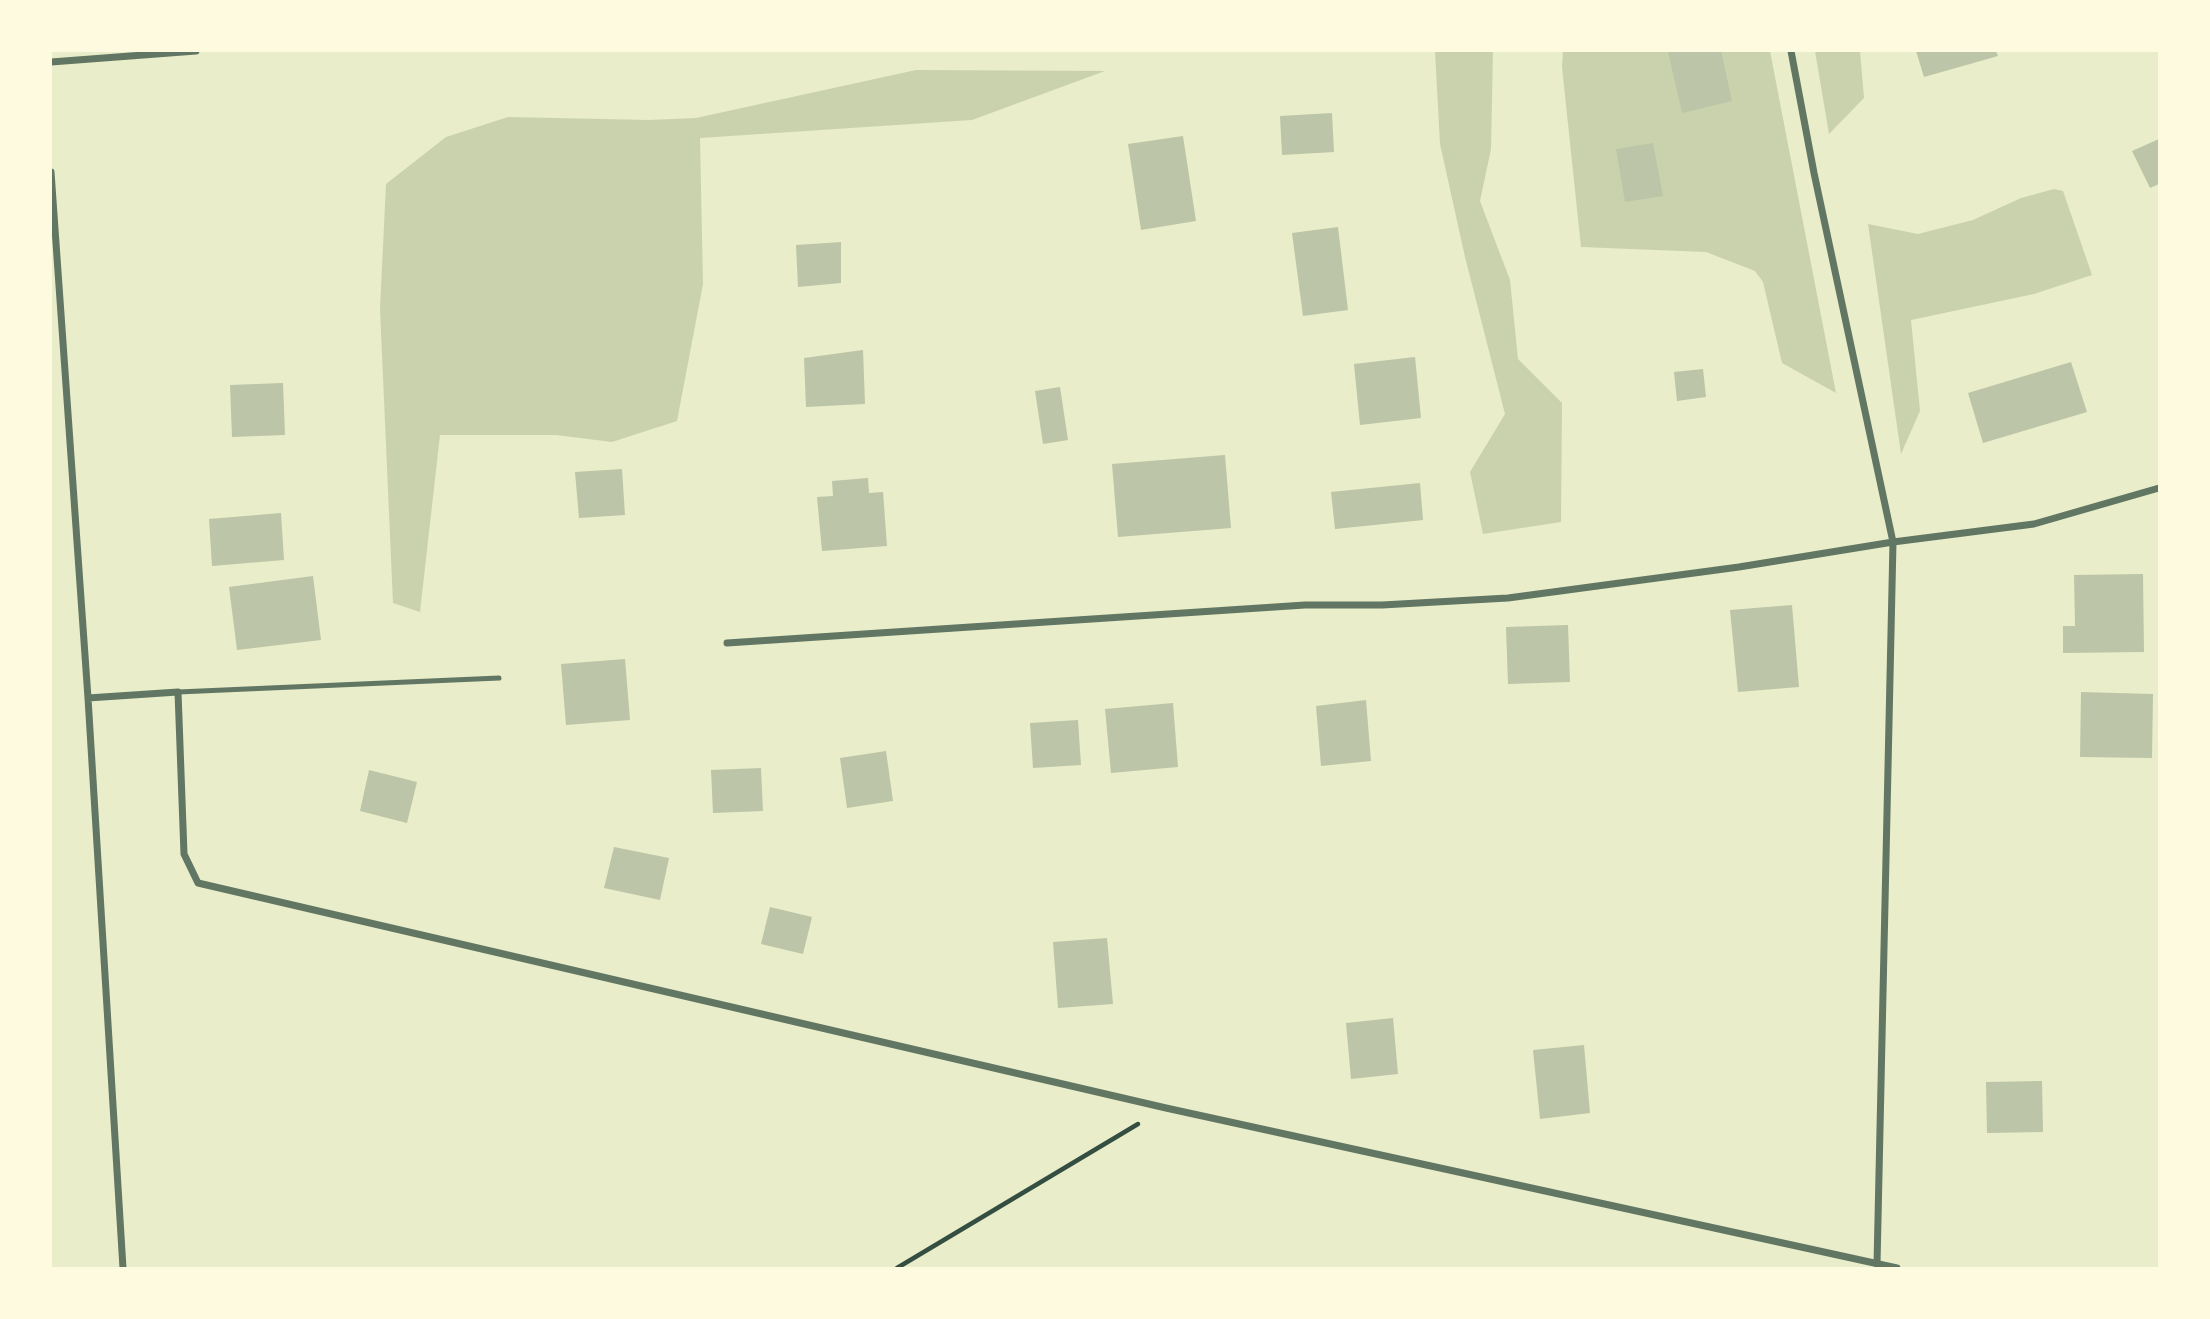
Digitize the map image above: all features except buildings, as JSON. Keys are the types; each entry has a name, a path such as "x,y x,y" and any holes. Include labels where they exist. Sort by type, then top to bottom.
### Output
{"street":[{"path":"51,62 196,51"},
{"path":"1790,51 1893,542 1877,1264"},
{"path":"51,172 88,698 123,1268"},
{"path":"727,643 1305,605 1508,598 2034,524 2159,488"},
{"path":"88,698 178,692 184,854 198,883 1166,1108 1897,1268"}],"lane":[{"path":"178,692 499,677"}],"path":[{"path":"897,1268 1166,1108"}],"green space":[{"path":"1435,51 1493,51 1491,149 1480,201 1510,280 1518,359 1562,403 1561,522 1483,534 1470,472 1505,414 1465,257 1440,144"},
{"path":"1563,51 1770,51 1836,393 1782,363 1763,282 1755,271 1706,252 1581,247 1562,67"},
{"path":"1815,51 1860,51 1864,98 1829,134"},
{"path":"916,70 1105,71 972,120 700,138 703,284 677,421 612,442 556,435 440,435 420,612 393,603 380,309 386,184 446,137 508,117 649,120 696,118"},
{"path":"2054,189 2063,191 2092,275 2034,294 1911,320 1920,411 1901,454 1868,224 1918,234 1973,220 2021,198"}]}
